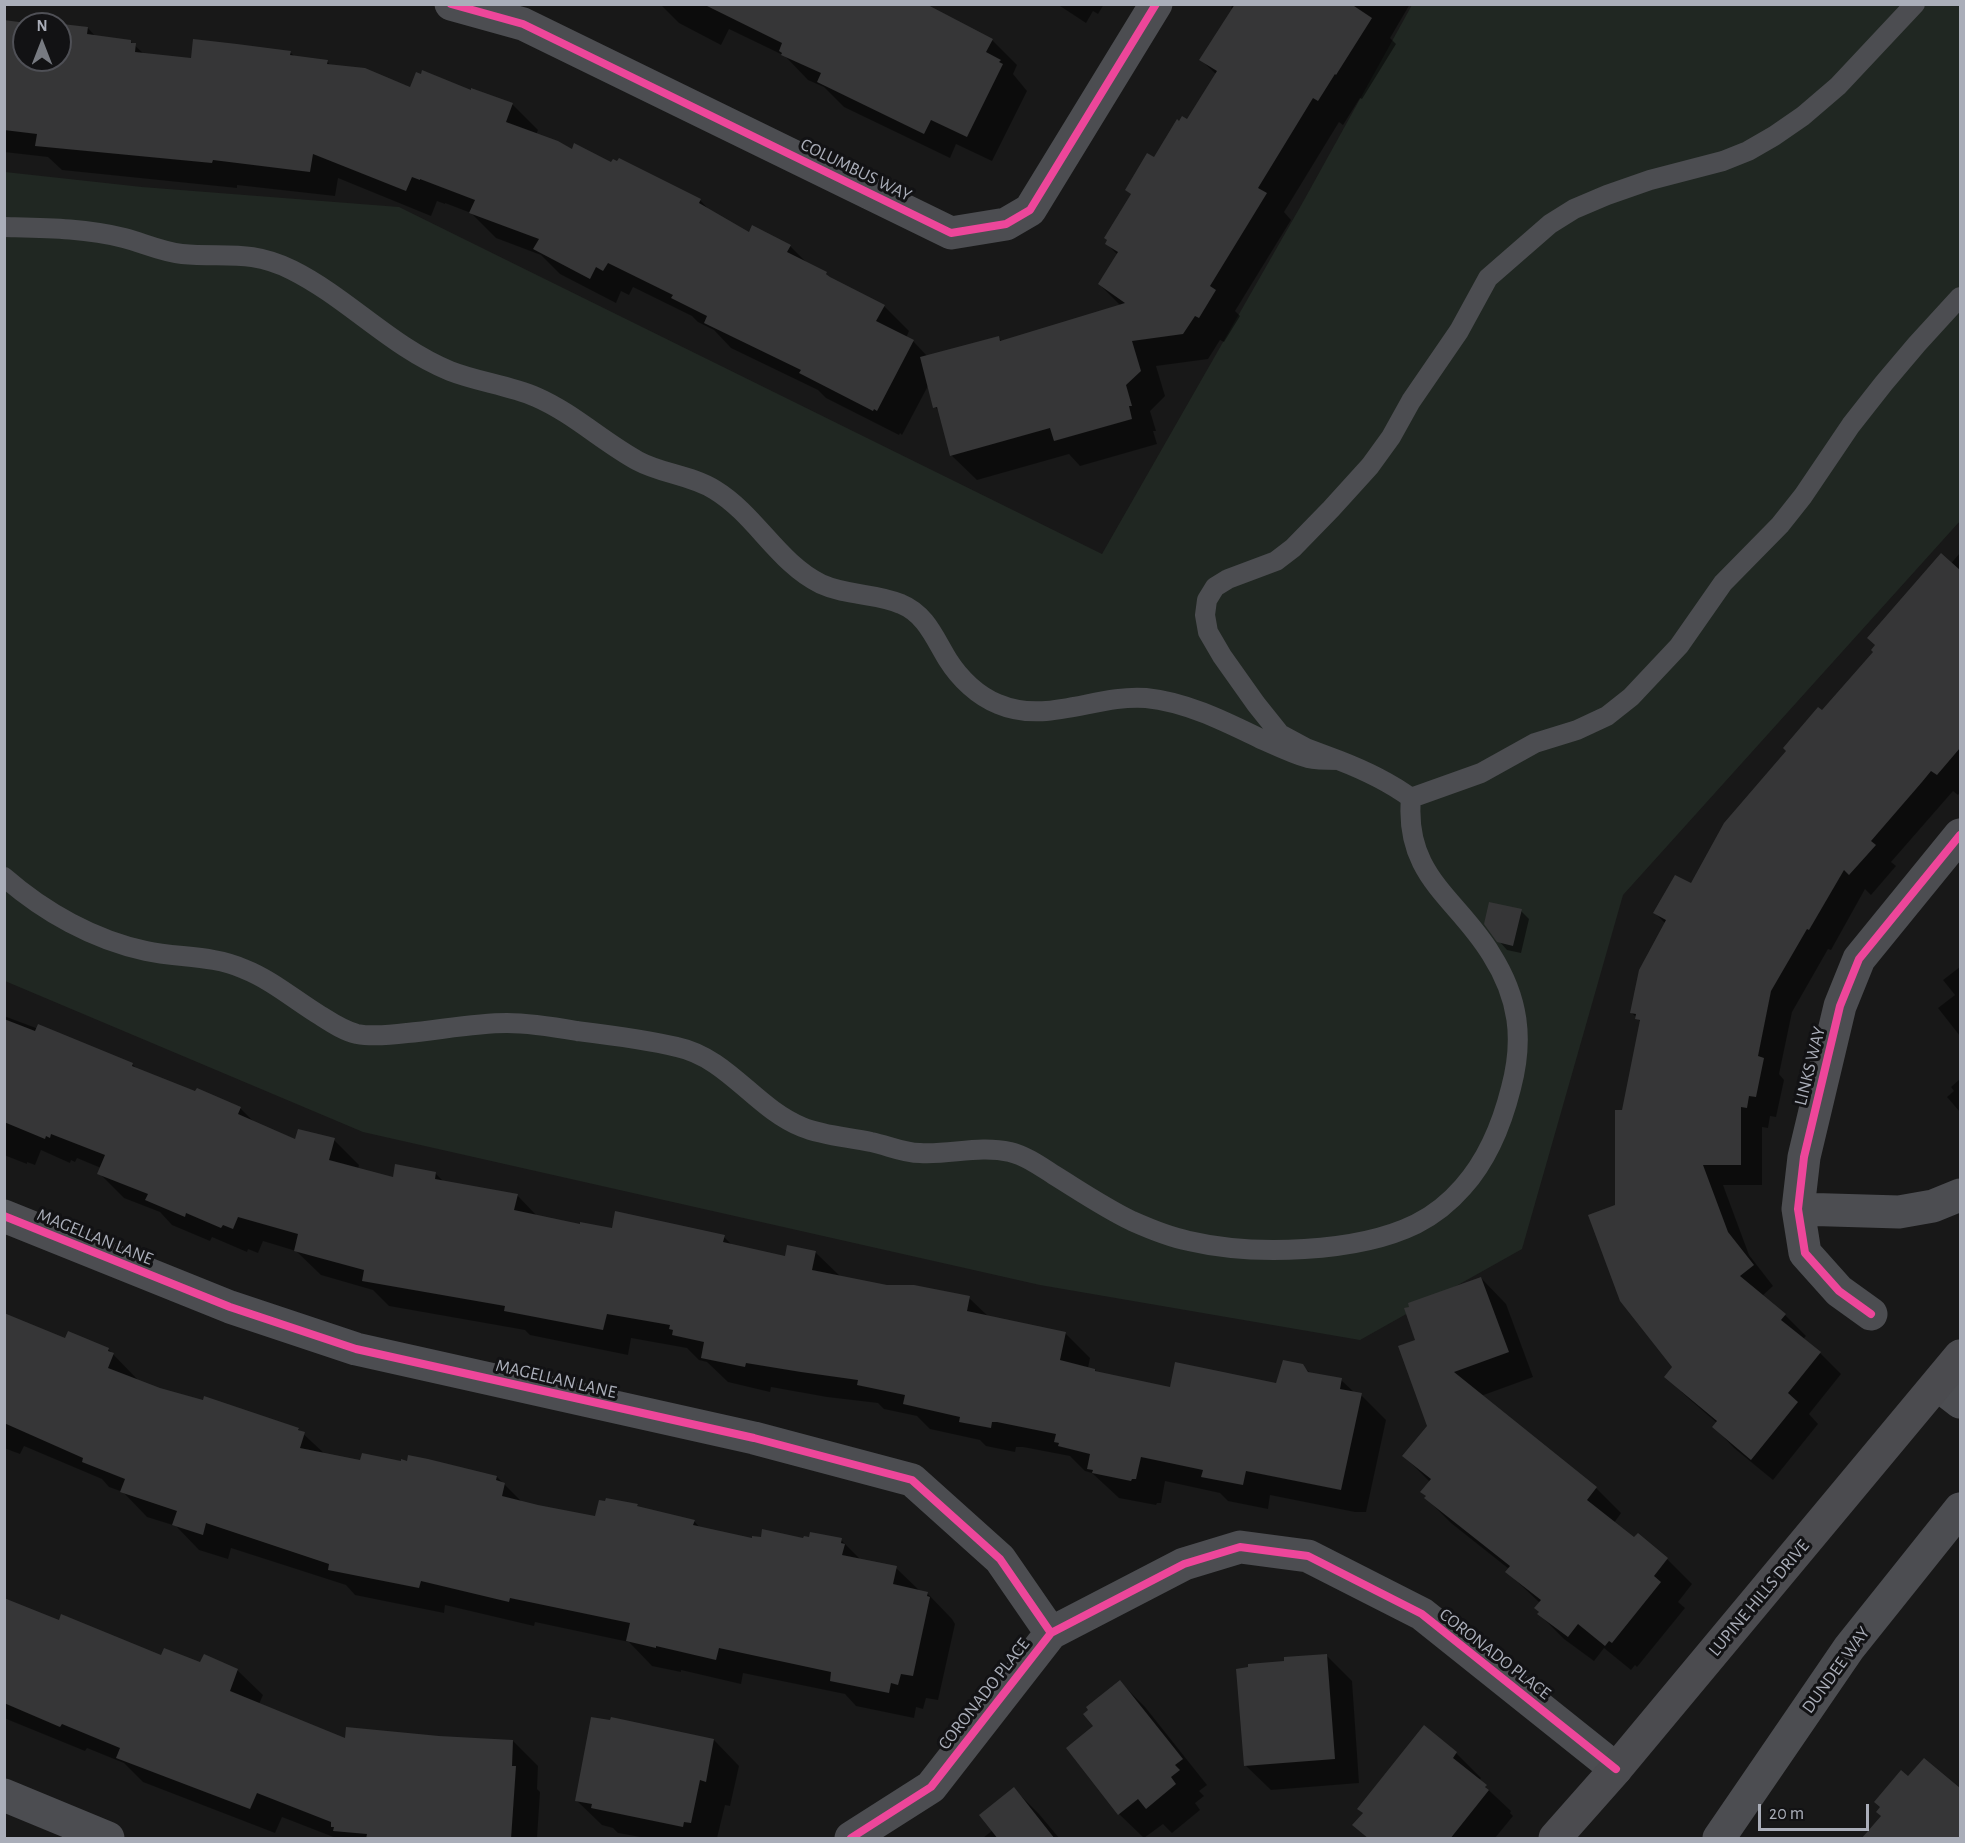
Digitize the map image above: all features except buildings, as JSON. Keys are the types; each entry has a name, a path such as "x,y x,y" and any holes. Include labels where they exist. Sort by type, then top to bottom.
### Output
{"street":[{"name":"COLUMBUS WAY","path":"451,4 523,24 951,233 1006,224 1030,210 1156,4"},
{"name":"LINKS WAY","path":"1871,1314 1839,1291 1805,1253 1798,1209 1804,1157 1840,1006 1859,959 1960,835"},
{"path":"1798,1209 1899,1212 1933,1206 1960,1195"},
{"name":"MAGELLAN LANE","path":"4,1216 230,1307 356,1350 754,1438 912,1480 1000,1559 1051,1634"},
{"name":"LUPINE HILLS DRIVE","path":"1555,1839 1949,1393 1960,1356"},
{"name":"DUNDEE WAY","path":"1719,1839 1849,1648 1960,1509"},
{"name":"CORONADO PLACE","path":"851,1839 931,1787 1051,1634 1184,1564 1240,1547 1308,1556 1422,1614 1616,1769"},
{"path":"4,1795 108,1839"}],"lane":[{"path":"1411,798 1364,770 1306,748 1280,734 1229,666 1208,632 1204,615 1207,600 1215,587 1228,579 1276,561 1293,548 1331,509 1370,466 1391,436 1416,393 1459,331 1488,278 1550,224 1574,209 1607,195 1650,180 1723,161 1748,151 1774,136 1838,86 1916,4"},
{"path":"4,227 98,232 180,254 244,254 270,260 292,270 422,358 450,371 539,398 637,461 712,488 735,504 796,567 821,584 845,592 902,604 922,617 950,662 969,686 997,704 1020,711 1048,712 1117,699 1146,698 1178,704 1212,716 1283,749 1311,759 1338,760"},
{"path":"1411,798 1481,773 1535,743 1587,726 1607,716 1631,697 1679,646 1723,583 1780,525 1803,496 1851,425 1884,383 1960,297"},
{"path":"4,877 36,903 86,930 144,951 224,962 242,967 343,1029 357,1034 395,1035 510,1022 631,1038 679,1047 700,1053 781,1117 800,1127 910,1153 926,1154 983,1149 1013,1153 1036,1164 1129,1219 1164,1234 1234,1249 1272,1251 1376,1239 1414,1225 1437,1212 1463,1187 1481,1164 1496,1135 1509,1099 1518,1064 1519,1037 1516,1010 1491,952 1442,894 1424,866 1413,839 1410,816 1411,798"}],"shaded area":[{"path":"1412,5 1960,5 1960,521 1623,895 1522,1249 1360,1340 1040,1285 363,1132 5,981 5,172 142,187 399,207 1102,554 1303,202"}],"cycle path":[{"path":"451,4 523,24 951,233 1006,224 1030,210 1156,4"},
{"path":"1871,1314 1839,1291 1805,1253 1798,1209 1804,1157 1840,1006 1859,959 1960,835"},
{"path":"4,1216 230,1307 356,1349 754,1438 912,1480 1000,1559 1051,1633"},
{"path":"851,1838 931,1787 1051,1633 1184,1564 1240,1547 1308,1556 1422,1614 1616,1769"}]}
